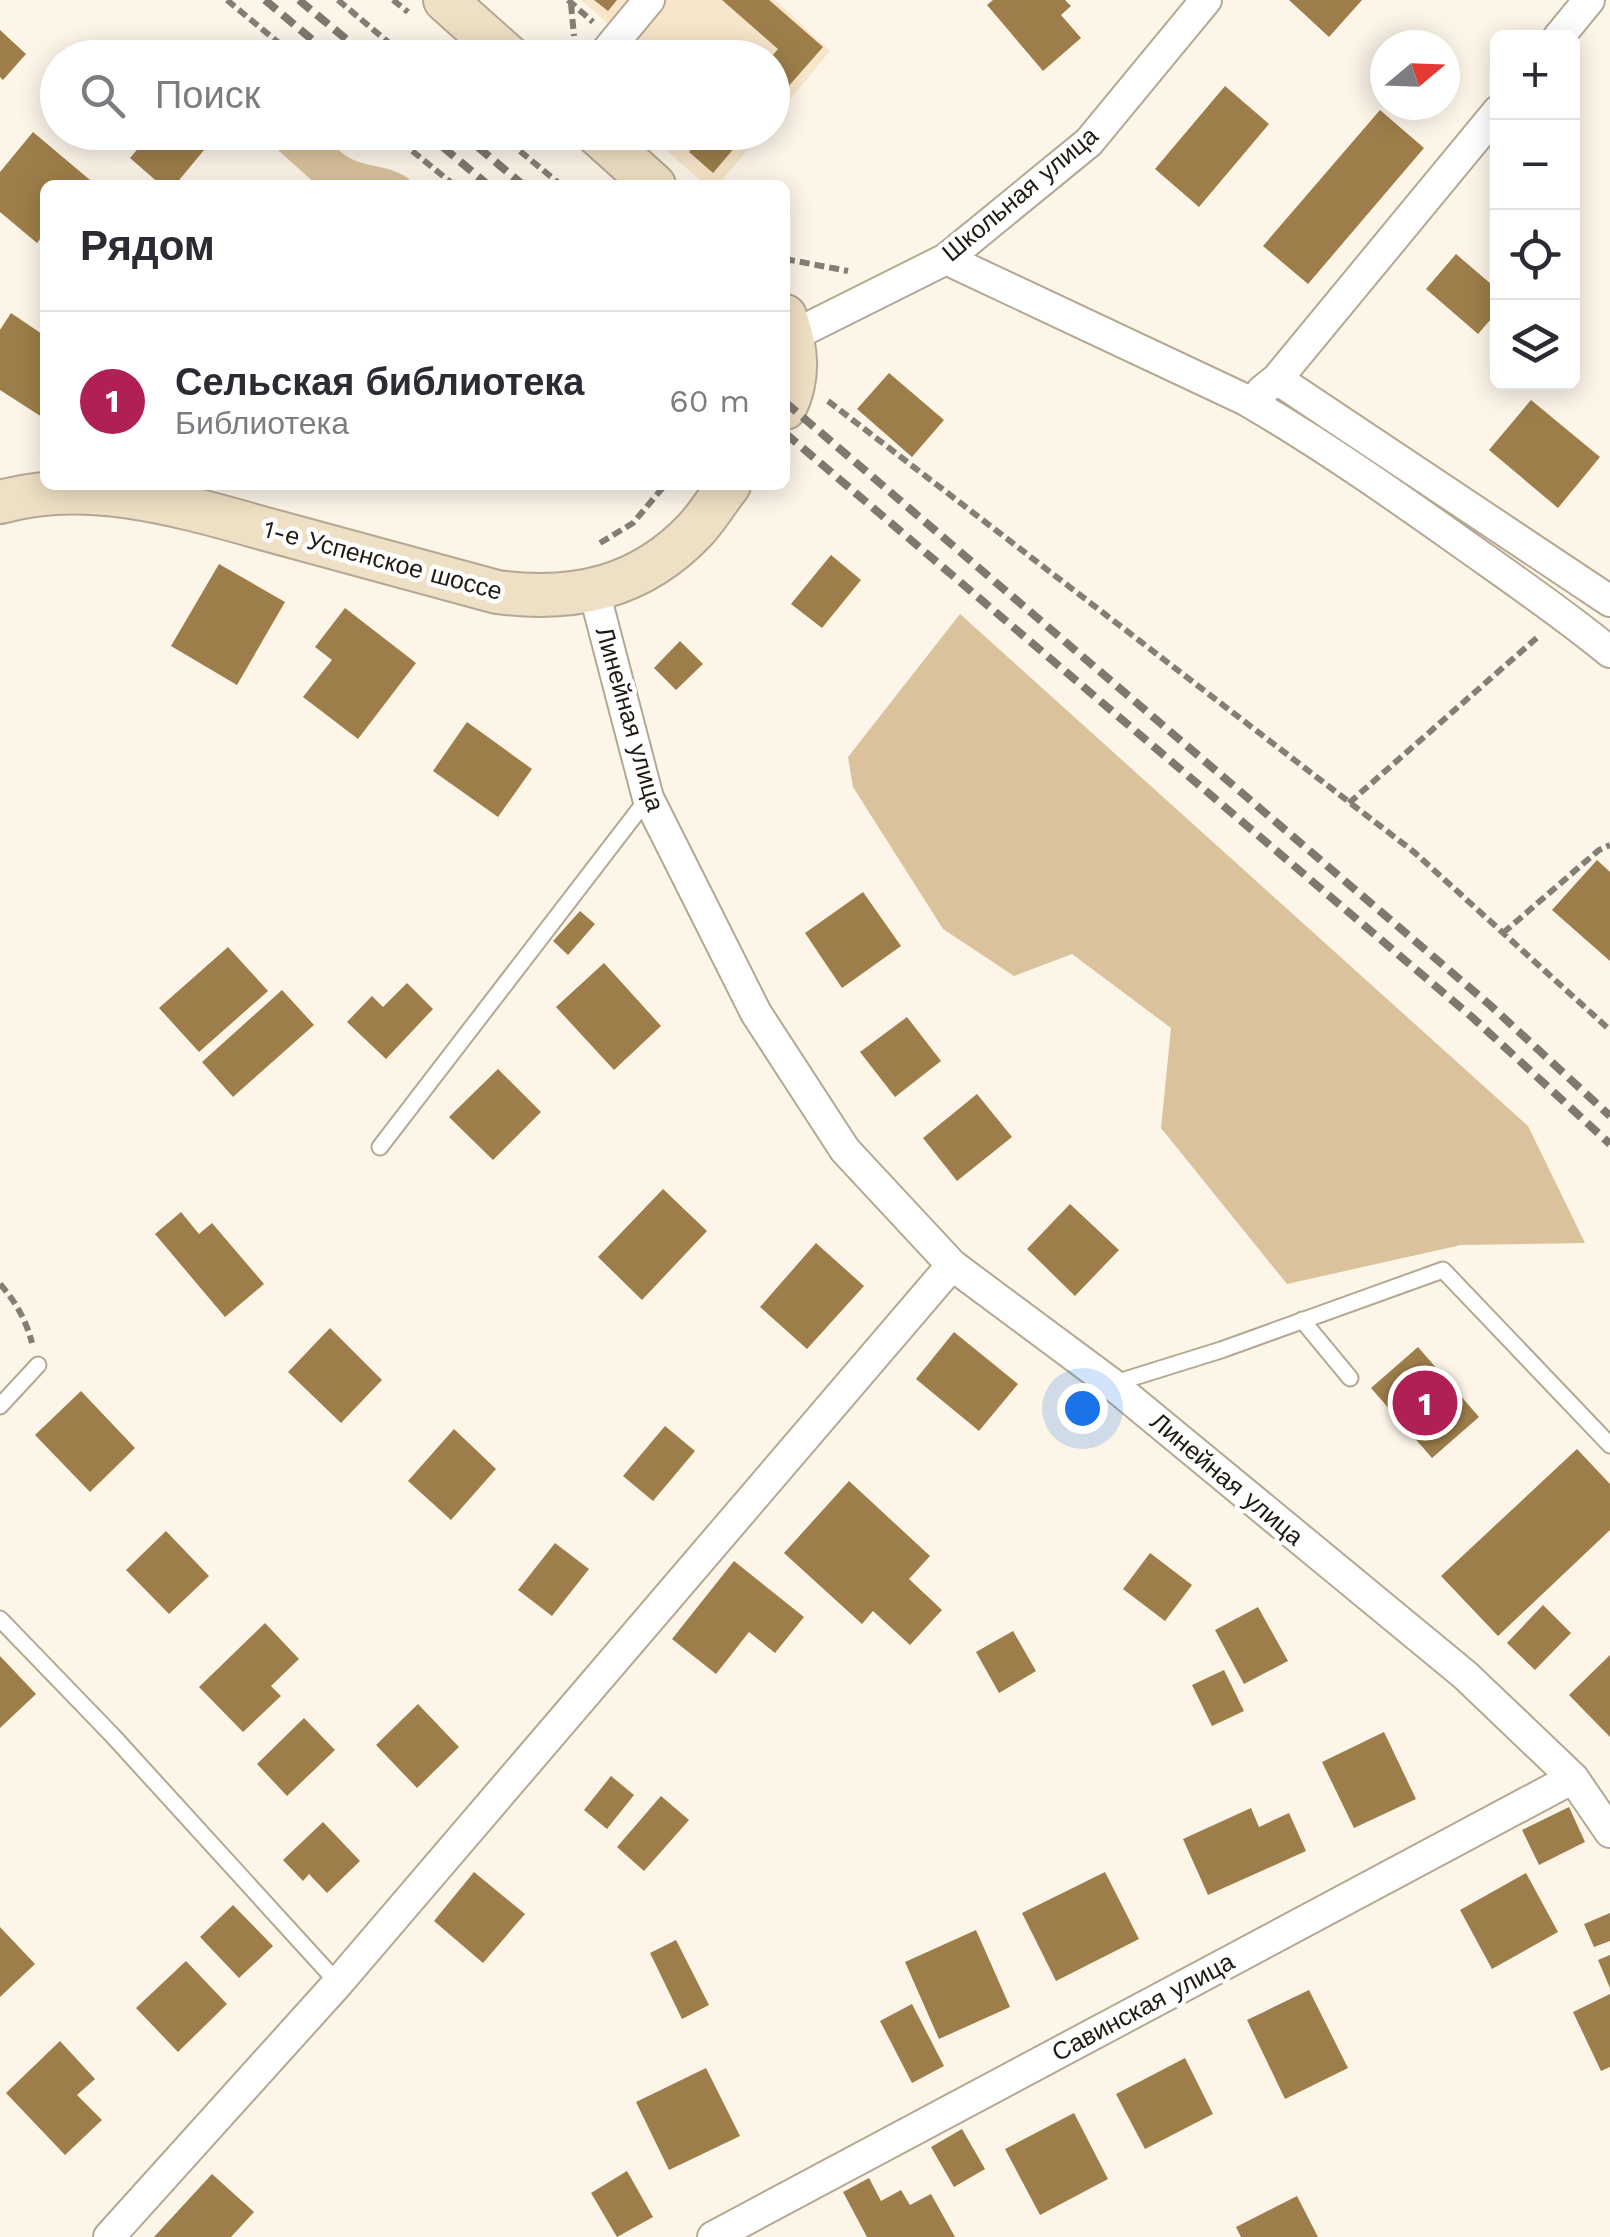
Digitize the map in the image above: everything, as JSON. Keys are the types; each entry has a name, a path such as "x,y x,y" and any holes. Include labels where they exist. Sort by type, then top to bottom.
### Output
{"main road":[{"path":"446,0 490,40"},
{"path":"615,150 648,180"},
{"name":"1-е Успенское шоссе","path":"0,502 26,494 112,494 176,505 497,592 536,597 594,591 638,572 671,552 698,528 725,490"}],"street":[{"path":"616,40 649,0"},
{"name":"Школьная улица","path":"790,358 946,259 1089,142 1206,0"},
{"path":"1564,30 1588,0"},
{"path":"1246,400 1278,379 1491,120"},
{"path":"946,259 1246,400 1291,426 1419,512 1610,652"},
{"path":"1278,379 1610,600"},
{"name":"Линейная улица","path":"594,591 648,798 756,1012 845,1150 952,1265 1112,1384 1465,1676 1573,1778 1610,1832"},
{"path":"109,2237 338,1982 952,1265"},
{"name":"Савинская улица","path":"713,2237 1573,1778"}],"lane":[{"path":"380,1147 648,798"},
{"path":"1112,1384 1221,1350 1442,1270 1610,1445"},
{"path":"1302,1320 1350,1378"},
{"path":"0,1406 38,1365"},
{"path":"0,1620 114,1736 338,1982"}],"path":[{"path":"227,0 276,40"},
{"path":"338,0 386,40"},
{"path":"571,3 574,39"},
{"path":"411,150 448,180"},
{"path":"518,150 554,180"},
{"path":"790,360 1414,852 1610,1030"},
{"path":"1349,803 1563,615"},
{"path":"1502,933 1598,850 1610,846"},
{"path":"0,1284 28,1326 38,1365"}],"shaded area":[{"path":"581,0 635,0 613,28"},
{"path":"661,0 775,0 830,51 790,99 790,40 625,40"},
{"path":"278,150 339,150 357,161 410,180 311,180"},
{"path":"666,150 748,150 722,180 700,180"},
{"path":"960,614 1528,1126 1585,1243 1461,1245 1287,1284 1161,1128 1171,1028 1072,954 1014,976 943,929 853,787 848,757"}],"building":[{"path":"594,0 617,0 608,11"},
{"path":"722,0 769,0 823,47 790,85 790,40 768,40"},
{"path":"993,0 1065,0 1071,6 1061,15 1081,38 1043,71 987,5"},
{"path":"1289,0 1362,0 1329,37"},
{"path":"0,30 26,54 3,80 0,77"},
{"path":"1225,86 1269,124 1199,207 1155,169"},
{"path":"1371,120 1392,120 1424,148 1308,284 1263,246"},
{"path":"33,132 40,138 40,150 54,150 90,180 40,180 37,243 0,212 0,172"},
{"path":"137,150 204,150 179,180 155,180 130,158"},
{"path":"691,150 733,150 713,173"},
{"path":"1456,254 1490,283 1490,320 1478,334 1426,289"},
{"path":"11,313 40,333 40,416 0,390 0,330"},
{"path":"889,373 944,420 912,457 857,409"},
{"path":"1531,400 1600,457 1558,508 1489,450"},
{"path":"831,555 861,580 822,628 791,604"},
{"path":"219,564 285,602 237,685 171,646"},
{"path":"345,608 416,663 358,739 303,697 332,660 315,647"},
{"path":"680,641 703,664 676,690 654,668"},
{"path":"467,722 532,769 498,817 433,771"},
{"path":"1597,860 1610,872 1610,961 1552,910"},
{"path":"863,892 901,946 842,988 805,933"},
{"path":"580,911 595,924 568,955 553,941"},
{"path":"228,947 268,991 199,1052 159,1008"},
{"path":"604,963 661,1026 614,1070 556,1007"},
{"path":"407,983 433,1009 386,1059 347,1022 372,996 383,1007"},
{"path":"282,990 314,1025 233,1097 202,1062"},
{"path":"907,1017 941,1061 895,1097 860,1052"},
{"path":"498,1069 541,1112 493,1160 449,1117"},
{"path":"977,1094 1012,1137 957,1181 923,1138"},
{"path":"663,1189 707,1231 642,1300 598,1257"},
{"path":"1070,1204 1119,1250 1075,1296 1027,1249"},
{"path":"181,1212 199,1234 212,1223 264,1284 225,1317 155,1234"},
{"path":"816,1243 864,1286 807,1349 760,1307"},
{"path":"330,1328 382,1380 341,1423 288,1372"},
{"path":"954,1332 1018,1384 979,1431 916,1379"},
{"path":"1418,1347 1479,1417 1432,1458 1371,1388"},
{"path":"81,1391 135,1448 90,1492 35,1435"},
{"path":"665,1426 695,1451 653,1501 623,1476"},
{"path":"454,1429 496,1469 451,1520 408,1481"},
{"path":"1577,1449 1610,1484 1610,1530 1498,1636 1441,1576"},
{"path":"849,1481 930,1556 909,1579 942,1610 910,1645 873,1611 862,1624 784,1553"},
{"path":"166,1531 209,1576 169,1614 126,1570"},
{"path":"555,1543 589,1569 552,1616 518,1590"},
{"path":"1150,1553 1192,1585 1165,1621 1123,1589"},
{"path":"734,1561 804,1617 775,1653 749,1632 716,1674 672,1639"},
{"path":"1543,1605 1571,1633 1535,1670 1507,1643"},
{"path":"1258,1607 1288,1661 1244,1684 1215,1630"},
{"path":"265,1623 299,1659 271,1686 281,1696 243,1732 199,1687"},
{"path":"1013,1631 1036,1671 999,1693 976,1652"},
{"path":"1610,1655 1610,1737 1569,1695"},
{"path":"0,1656 36,1694 0,1728"},
{"path":"1224,1670 1244,1711 1212,1726 1192,1685"},
{"path":"418,1704 459,1747 417,1788 376,1745"},
{"path":"304,1718 335,1750 287,1796 257,1764"},
{"path":"1384,1732 1416,1799 1354,1828 1322,1762"},
{"path":"611,1776 634,1795 607,1829 584,1810"},
{"path":"661,1796 689,1820 644,1871 617,1847"},
{"path":"1569,1807 1585,1842 1539,1865 1522,1830"},
{"path":"1251,1808 1259,1827 1289,1813 1306,1851 1208,1895 1183,1839"},
{"path":"323,1822 360,1861 327,1893 309,1874 303,1881 283,1860"},
{"path":"474,1872 525,1914 483,1963 434,1921"},
{"path":"1105,1872 1139,1939 1056,1981 1022,1913"},
{"path":"1526,1873 1558,1932 1492,1969 1460,1910"},
{"path":"233,1905 273,1946 239,1978 200,1937"},
{"path":"1610,1913 1610,1941 1594,1947 1584,1924"},
{"path":"0,1927 35,1964 0,1997"},
{"path":"976,1930 1010,2007 939,2039 905,1962"},
{"path":"676,1940 709,2005 682,2019 650,1953"},
{"path":"1610,1955 1610,1988 1598,1960"},
{"path":"186,1961 227,2004 178,2052 136,2008"},
{"path":"1309,1990 1348,2068 1285,2099 1247,2020"},
{"path":"1610,1994 1610,2067 1601,2071 1573,2012"},
{"path":"912,2004 944,2066 912,2083 880,2021"},
{"path":"60,2041 95,2079 77,2095 102,2120 65,2155 6,2093"},
{"path":"1185,2058 1213,2114 1145,2149 1116,2094"},
{"path":"706,2068 740,2136 669,2170 636,2102"},
{"path":"1074,2113 1108,2179 1040,2215 1005,2149"},
{"path":"962,2129 985,2169 954,2187 931,2147"},
{"path":"627,2171 653,2217 617,2237 591,2193"},
{"path":"212,2174 254,2212 231,2237 154,2237"},
{"path":"869,2178 881,2201 901,2190 910,2205 931,2194 955,2237 867,2237 843,2192"},
{"path":"1297,2196 1318,2237 1241,2237 1236,2227"}],"railway":[{"path":"265,0 313,40"},
{"path":"299,0 347,40"},
{"path":"446,150 482,180"},
{"path":"481,150 517,180"},
{"path":"790,406 1491,1006 1610,1116"},
{"path":"790,437 1473,1018 1610,1144"}],"place":[{"name":"Сельская библиотека","path":"1425,1403"}]}
